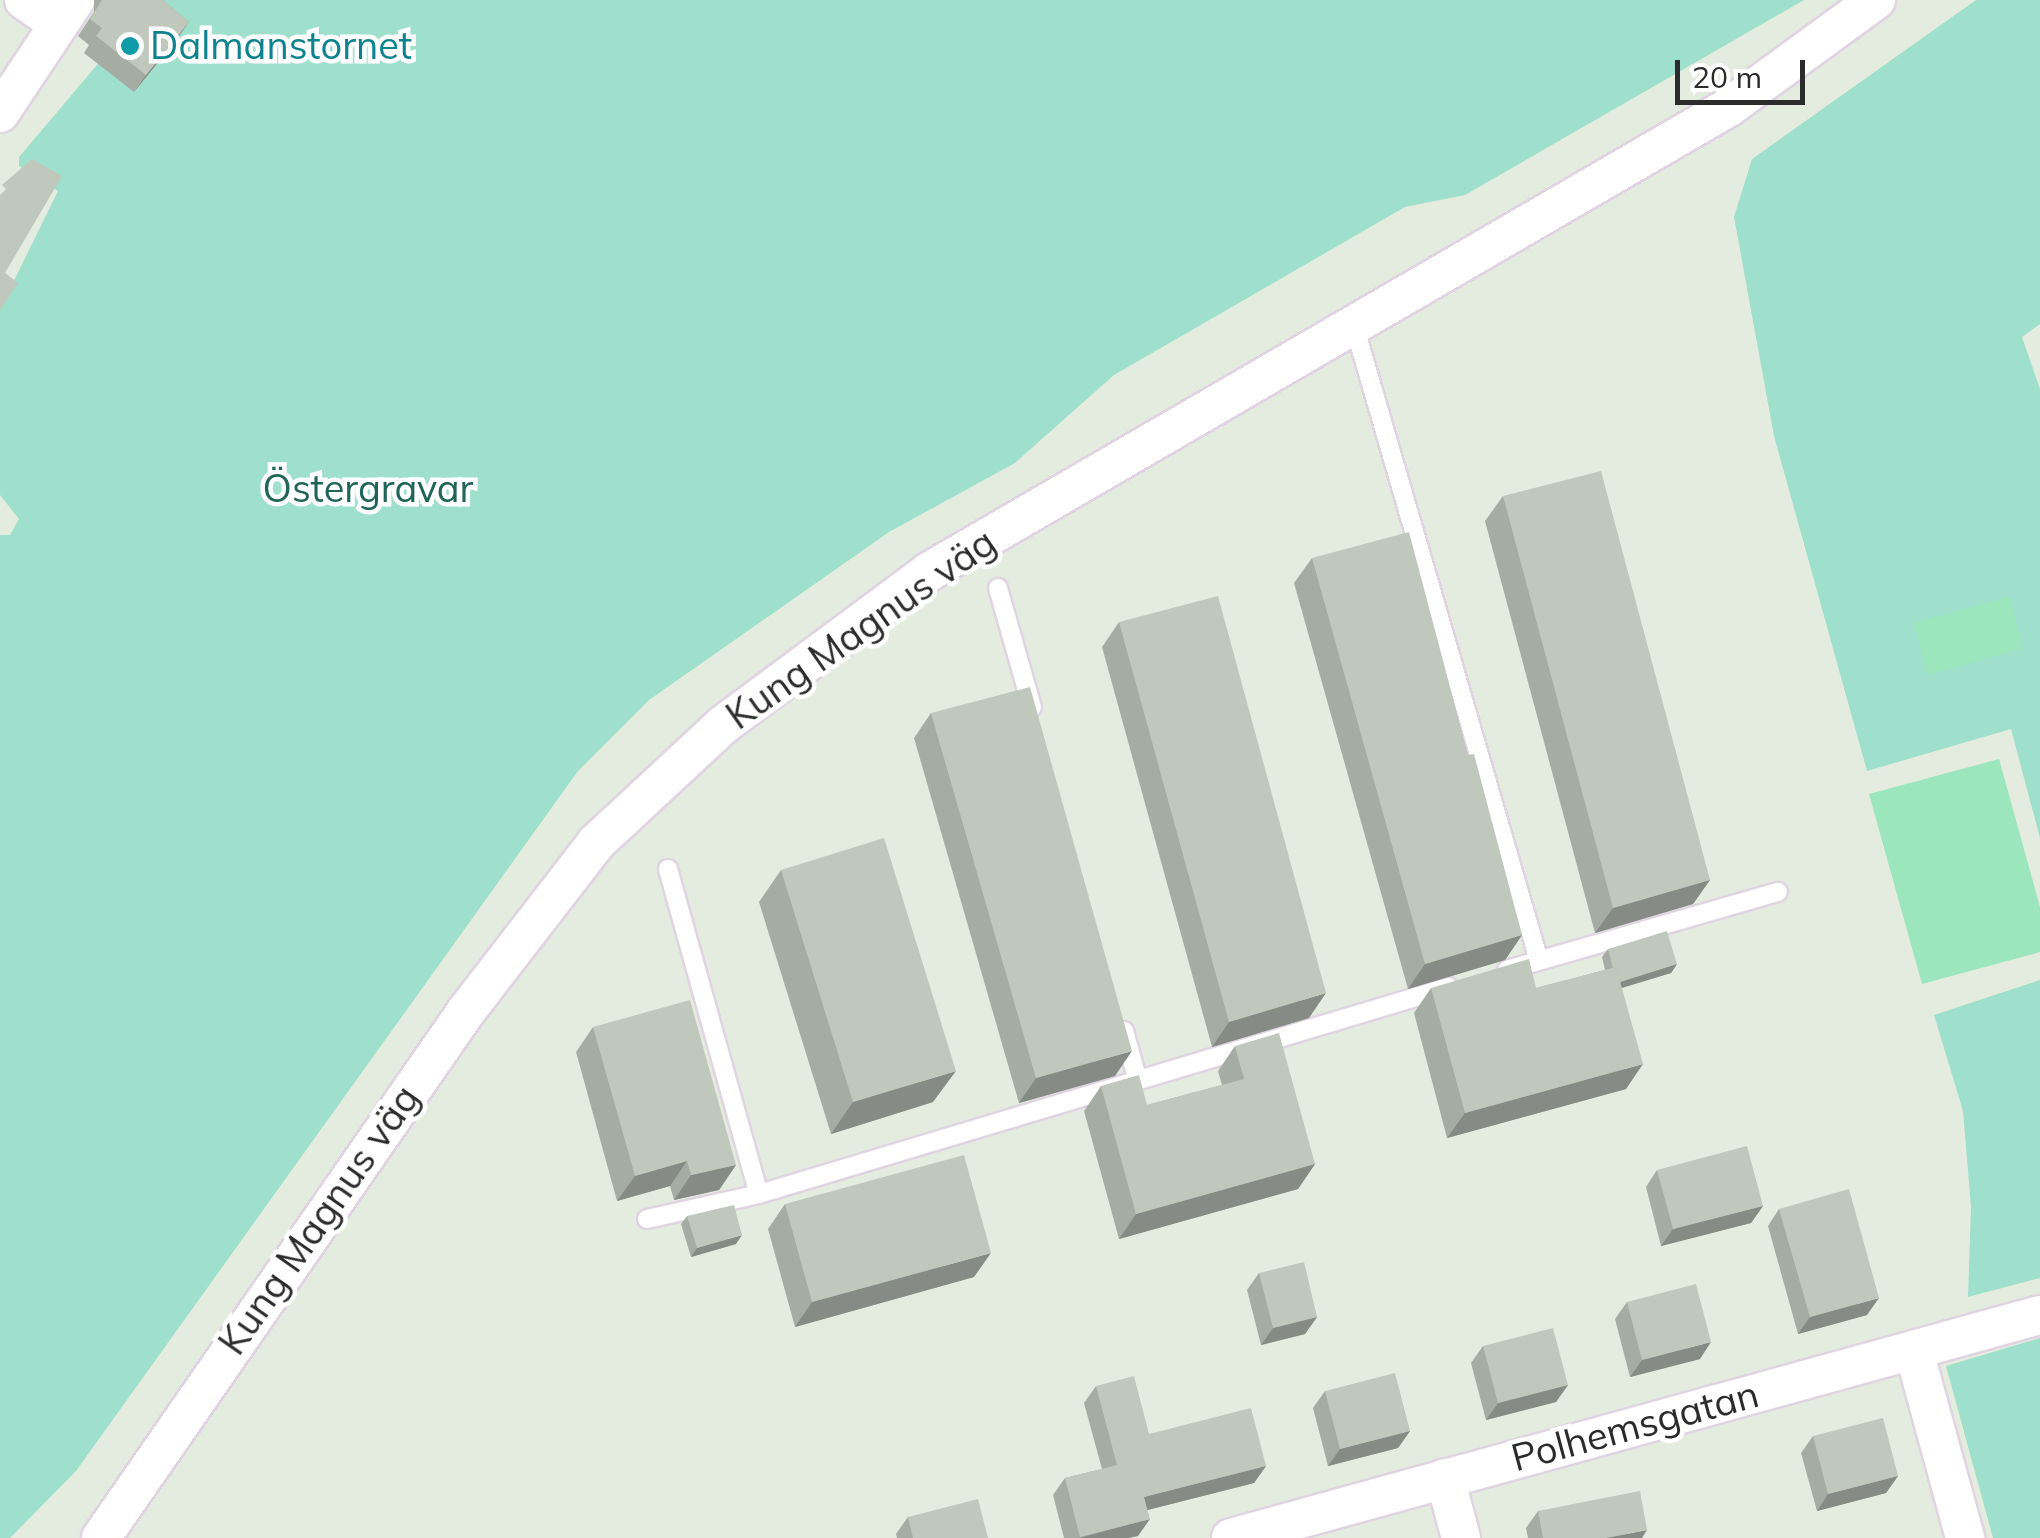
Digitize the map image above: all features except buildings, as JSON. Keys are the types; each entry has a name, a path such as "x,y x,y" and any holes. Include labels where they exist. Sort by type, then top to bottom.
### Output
{"street":[{"path":"0,113 67,12 24,0"},
{"name":"Kung Magnus väg","path":"100,1538 291,1256 596,844 723,725 930,571 1729,107 1876,0"},
{"name":"Polhemsgatan","path":"1231,1538 2040,1315"},
{"path":"1914,1351 1965,1538"},
{"path":"1445,1478 1461,1538"}],"lane":[{"path":"1354,325 1539,961"},
{"path":"998,588 1035,720"},
{"path":"668,869 759,1194"},
{"path":"1482,978 1778,892"},
{"path":"648,1219 759,1194 1462,984"},
{"path":"1116,1003 1138,1078"}],"green space":[{"name":"Östergravar","path":"152,0 1804,0 1465,195 1405,207 1114,375 1015,463 889,532 649,700 578,771 76,1471 10,1538 0,1538 0,535 10,535 19,519 0,495 0,309 58,191 19,166 19,157"},
{"path":"1976,0 2040,0 2040,324 2022,337 2040,389 2040,838 2011,729 1867,771 1774,436 1734,217 1752,159"},
{"path":"2009,597 2023,648 1928,675 1914,623"},
{"path":"1999,759 2040,907 2040,952 1922,984 1869,794"},
{"path":"2040,980 2040,1278 1968,1297 1971,1207 1963,1111 1934,1015"},
{"path":"2040,1338 2040,1538 1993,1538 1946,1366"}],"place":[{"name":"Dalmanstornet","path":"130,46"}]}
